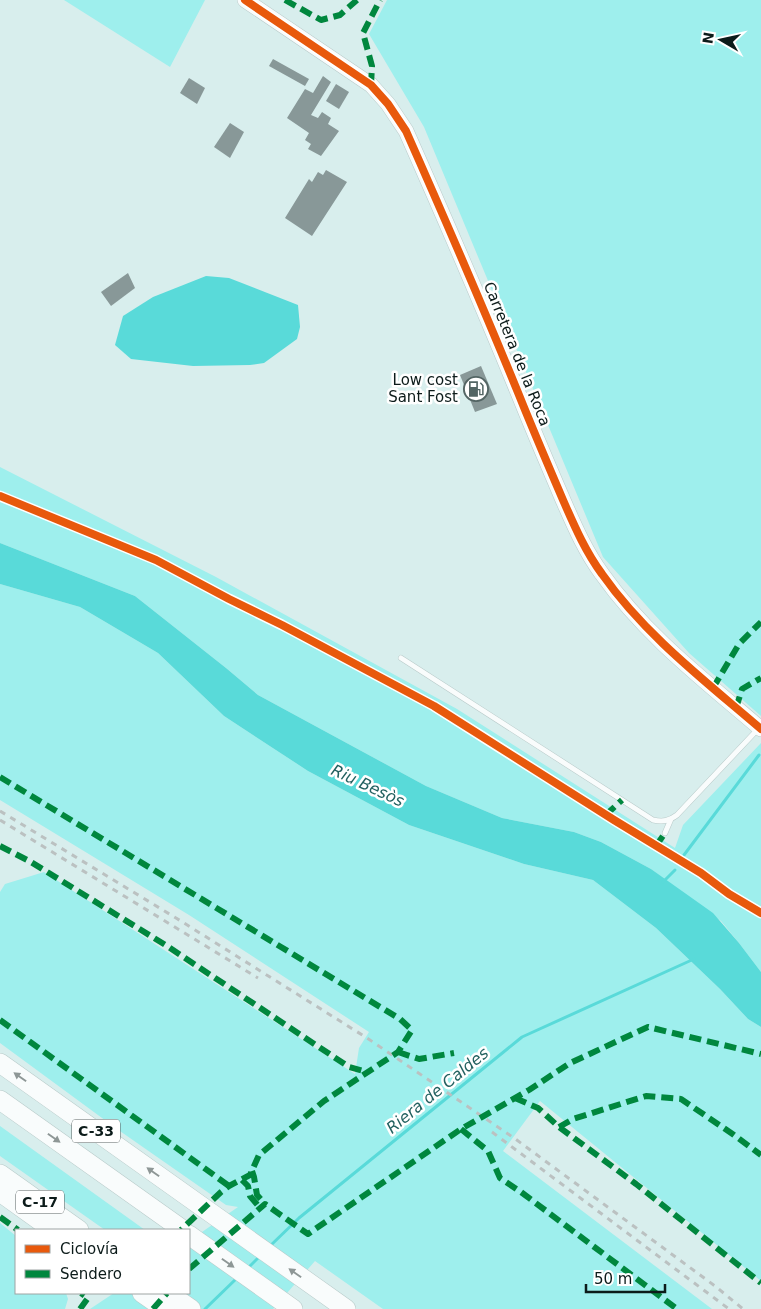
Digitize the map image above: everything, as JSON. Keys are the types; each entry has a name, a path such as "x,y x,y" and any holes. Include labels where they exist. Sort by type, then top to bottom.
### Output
{"highway":[{"name":"C-33","path":"0,1063 340,1305"},
{"name":"C-33","path":"0,1100 175,1225"},
{"name":"C-17","path":"0,1174 78,1229"},
{"name":"C-17","path":"0,1192 52,1229"},
{"path":"190,1236 293,1309"},
{"path":"143,1294 165,1309"},
{"path":"169,1294 191,1309"}],"street":[{"name":"Carretera de la Roca","path":"245,0 371,85 398,117 406,131 468,272 552,476 588,552 600,572 621,599 664,645 760,728"}],"lane":[{"path":"400,658 653,820 661,822 671,820"},
{"path":"665,833 671,820 760,728"}],"shaded area":[{"path":"64,0 205,0 170,67"},
{"path":"387,0 761,0 761,716 689,653 603,557 424,127 369,34"},
{"path":"0,467 216,577 457,709 675,848 683,825 761,743 761,972 721,921 651,869 601,842 574,832 502,818 426,786 258,695 135,596 0,543"},
{"path":"0,584 80,607 158,653 224,716 308,771 409,825 524,864 593,880 656,928 720,989 748,1019 761,1027 761,1281 540,1101 503,1151 712,1309 383,1309 315,1261 273,1309 90,1309 112,1294 190,1294 190,1240 238,1207 226,1205 117,1129 0,1043 0,892 5,884 44,872 355,1074 359,1048 369,1032 189,915 0,800"},
{"path":"0,1126 144,1229 104,1229 0,1156"},
{"path":"0,1223 15,1235 15,1294 66,1294 68,1299 65,1309 0,1309"}],"water":[{"path":"206,276 229,278 298,305 300,327 297,339 264,363 250,365 193,366 131,359 115,345 123,316 153,297"},
{"name":"Riu Besòs","path":"0,543 135,596 258,695 426,786 502,818 574,832 601,842 651,869 713,913 761,972 761,1027 748,1019 720,989 656,928 593,880 524,864 409,825 308,771 224,716 158,653 80,607 0,584"}],"building":[{"path":"273,59 309,79 305,86 269,66"},
{"path":"323,76 331,82 311,115 318,118 322,112 331,118 328,124 339,131 321,156 308,149 311,144 305,140 309,133 287,118 305,89 313,93"},
{"path":"189,78 205,88 197,104 180,93"},
{"path":"336,84 349,92 339,109 326,101"},
{"path":"230,123 244,132 230,158 214,147"},
{"path":"326,170 347,182 312,236 285,218 309,179 312,182 318,172 323,175"},
{"path":"128,273 135,288 111,306 101,292"},
{"path":"481,366 497,404 475,412 460,375"}],"waterway":[{"path":"684,855 759,755"},
{"path":"663,882 675,870"},
{"name":"Riera de Caldes","path":"270,1246 299,1218 522,1037 694,959"},
{"name":"Riera de Caldes","path":"247,1269 260,1256"},
{"name":"Riera de Caldes","path":"205,1309 237,1278"}],"railway":[{"path":"0,811 176,918 367,1038 514,1138 715,1286 743,1309"},
{"path":"0,820 258,978"},
{"path":"492,1132 729,1309"}],"marked path":[{"path":"285,0 321,20 340,15 357,0"},
{"path":"371,85 372,66 363,33 380,0"},
{"path":"713,688 739,644 761,622"},
{"path":"736,708 742,689 761,678"},
{"path":"0,777 400,1019 412,1030 398,1052 324,1101 259,1155 250,1175 221,1192 182,1229"},
{"path":"607,816 622,800"},
{"path":"656,846 665,833"},
{"path":"0,846 31,862 167,946 349,1067 367,1072"},
{"path":"0,1020 229,1186"},
{"path":"190,1268 265,1204 308,1234 461,1129 529,1090 570,1063 648,1027 761,1054"},
{"path":"398,1052 419,1059 454,1053"},
{"path":"559,1127 573,1119 646,1096 681,1099 761,1155"},
{"path":"515,1098 538,1108 559,1127 636,1184 761,1283"},
{"path":"461,1129 488,1151 500,1178 677,1309"},
{"path":"252,1171 257,1195 265,1204"},
{"path":"242,1180 248,1186 250,1196 260,1208"},
{"path":"0,1217 17,1229"},
{"path":"80,1309 88,1298 82,1294"},
{"path":"153,1309 166,1294"}],"cycle path":[{"path":"245,0 371,85 388,104 406,131 478,296 563,500 590,556 619,596 656,637 697,675 761,729"},
{"path":"0,496 156,560 434,706 701,873 729,894 761,913"}],"place":[{"name":"Low cost Sant Fost","path":"476,389"}]}
